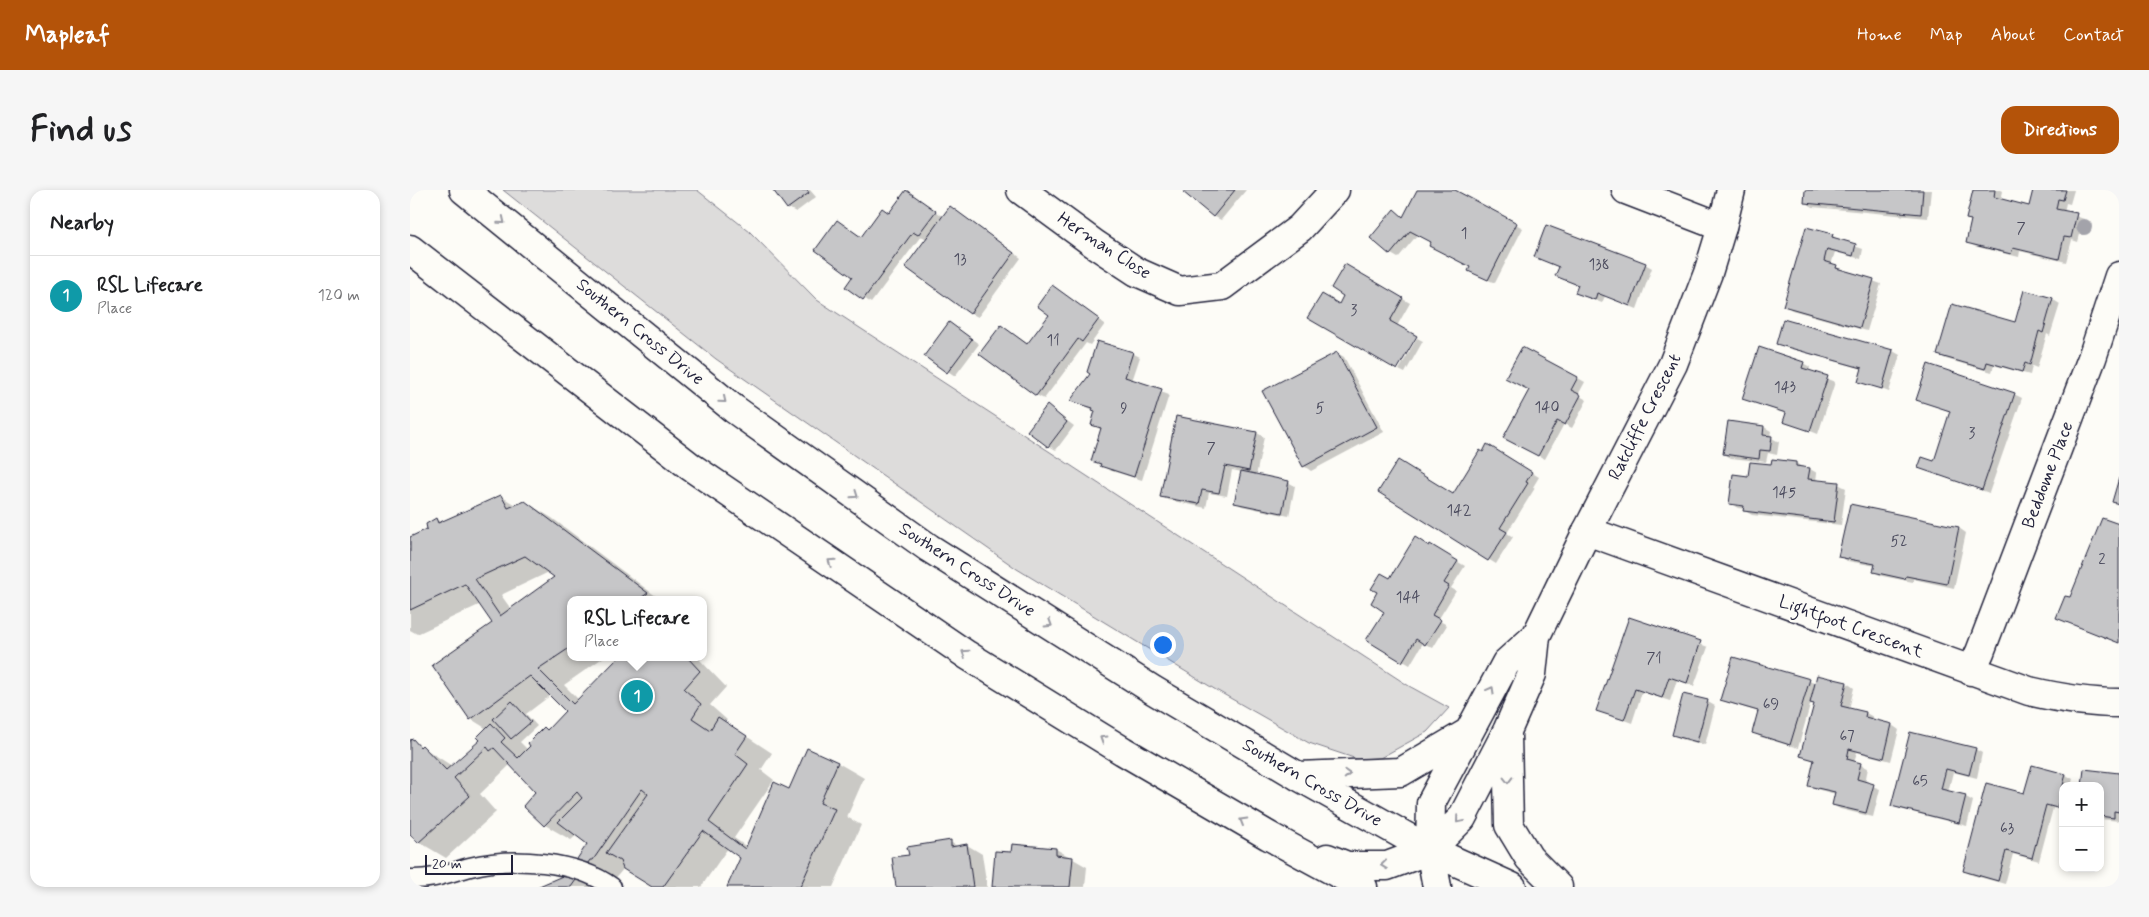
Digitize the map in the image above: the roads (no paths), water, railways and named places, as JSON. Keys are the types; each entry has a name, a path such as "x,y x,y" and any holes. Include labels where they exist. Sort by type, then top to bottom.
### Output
{"main road":[{"name":"Southern Cross Drive","path":"464,190 734,409 929,548 1153,690 1298,776 1430,850 1512,887"},
{"name":"Herman Close","path":"1021,190 1096,245 1137,272 1180,291 1222,286 1300,228 1336,190"},
{"path":"1626,190 1722,226"},
{"name":"Ratcliffe Crescent","path":"1269,836 1347,866 1387,866 1430,850 1462,818 1506,731 1532,674 1536,636 1587,531 1673,364 1708,273 1731,190"},
{"path":"410,249 691,467 967,655 1123,751 1269,836 1362,887"},
{"name":"Beddome Place","path":"1971,671 1980,652 2092,358 2119,276"},
{"name":"Lightfoot Crescent","path":"1587,531 2029,691 2054,697 2097,703 2119,703"},
{"name":"Ratcliffe Crescent","path":"1437,887 1430,850 1431,803 1467,732 1506,663 1536,636"},
{"path":"1506,731 1509,825 1529,858 1558,887"},
{"path":"1298,776 1401,772 1467,732"}],"lane":[{"path":"410,879 437,878 472,866 519,860 566,866 612,887"}],"place":[{"name":"RSL Lifecare","path":"637,696"}]}
